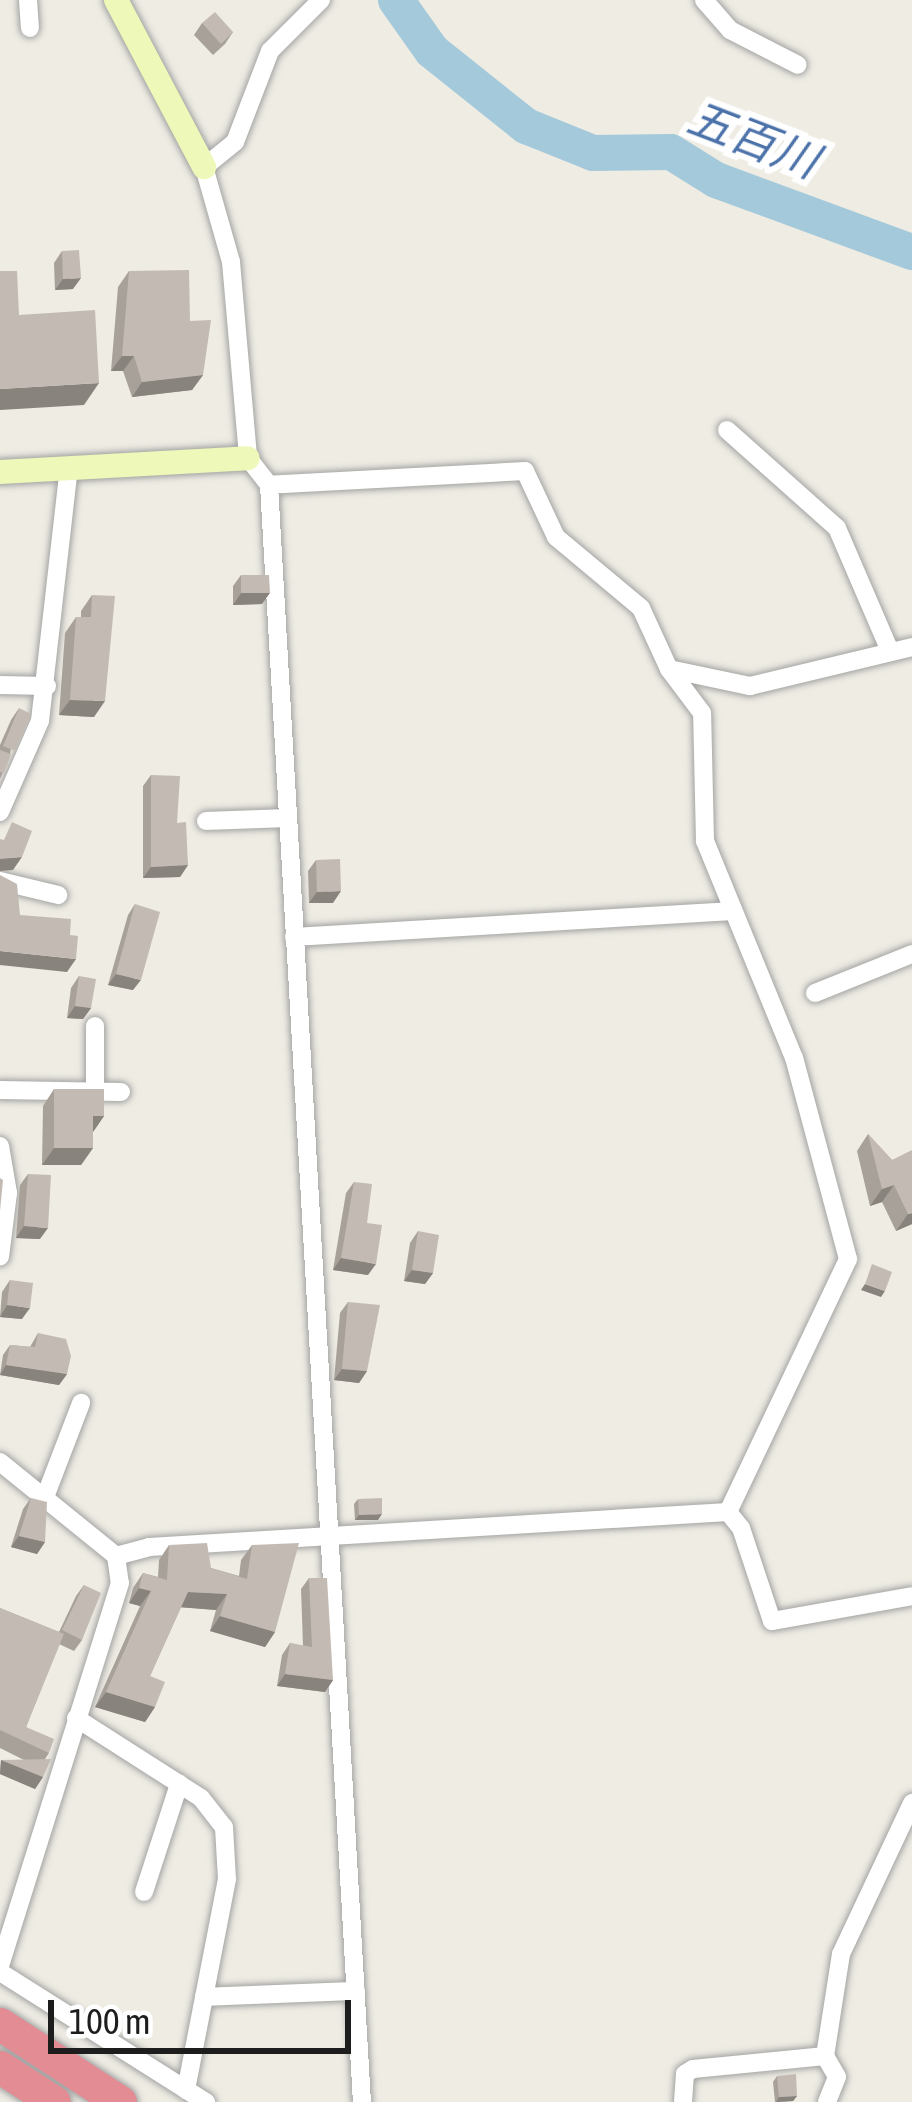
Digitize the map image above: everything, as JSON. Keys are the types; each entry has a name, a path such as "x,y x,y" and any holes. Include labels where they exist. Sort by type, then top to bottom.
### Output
{"highway":[{"path":"0,2024 120,2102"},
{"path":"0,2067 53,2102"}],"street":[{"path":"28,0 29,28"},
{"path":"116,0 204,166 231,262 248,458 268,485 362,2102"},
{"path":"204,166 235,142 270,51 320,0"},
{"path":"704,0 730,30 798,65"},
{"path":"727,430 837,529 890,649"},
{"path":"0,472 248,458"},
{"path":"2,804 34,743 47,686 69,467"},
{"path":"268,485 525,471 556,537 632,598 669,669 704,720 705,842 794,1058 848,1259 728,1512 772,1621 911,1595"},
{"path":"669,669 750,686 912,647"},
{"path":"0,685 47,686"},
{"path":"206,821 287,818"},
{"path":"0,881 58,895"},
{"path":"294,937 732,911"},
{"path":"815,993 912,954"},
{"path":"95,1026 95,1093"},
{"path":"0,1090 121,1092"},
{"path":"0,1257 8,1224 1,1155"},
{"path":"45,1497 81,1403"},
{"path":"0,1462 116,1556"},
{"path":"116,1556 149,1547 330,1540 728,1512"},
{"path":"116,1556 115,1614 76,1718 0,1969 206,2102"},
{"path":"76,1718 214,1810 227,1836 227,1879 186,2090"},
{"path":"144,1892 179,1784"},
{"path":"827,2102 837,2077 825,2056 841,1954 912,1803"},
{"path":"205,1997 356,1991"},
{"path":"683,2102 685,2074 693,2069 825,2056"}],"building":[{"path":"215,12 233,32 221,44 202,23"},
{"path":"79,250 81,278 63,279 62,251"},
{"path":"189,270 190,321 211,320 203,375 142,382 134,356 122,356 129,271"},
{"path":"0,271 17,271 19,315 95,310 99,383 0,389"},
{"path":"241,575 269,575 270,593 241,593"},
{"path":"92,595 115,596 105,701 70,700 76,617 91,617"},
{"path":"19,708 31,714 15,751 3,746"},
{"path":"0,750 11,754 4,773 0,772"},
{"path":"151,775 180,776 177,823 186,822 188,865 151,867"},
{"path":"12,822 32,831 22,857 0,859 0,839 4,840"},
{"path":"340,859 341,891 317,892 316,860"},
{"path":"0,875 17,884 20,915 71,919 70,935 78,936 76,959 0,951"},
{"path":"135,904 160,912 141,980 116,974"},
{"path":"79,976 96,979 91,1008 75,1006"},
{"path":"54,1089 104,1089 104,1116 93,1116 93,1148 54,1148"},
{"path":"868,1134 892,1160 912,1150 912,1213 908,1214 894,1185 882,1189"},
{"path":"28,1174 51,1175 48,1228 24,1226"},
{"path":"354,1182 372,1184 367,1223 382,1225 376,1264 341,1258"},
{"path":"418,1231 439,1235 433,1273 412,1270"},
{"path":"872,1264 892,1272 885,1291 865,1284"},
{"path":"10,1280 33,1283 30,1308 7,1305"},
{"path":"348,1302 380,1305 367,1371 342,1369"},
{"path":"38,1333 66,1339 71,1356 67,1374 6,1365 10,1345 35,1347"},
{"path":"31,1498 47,1502 45,1542 19,1536"},
{"path":"382,1498 382,1514 359,1515 358,1499"},
{"path":"207,1543 211,1568 247,1579 252,1545 299,1543 275,1632 220,1616 227,1594 188,1592 150,1676 165,1682 155,1707 106,1692 151,1591 139,1588 143,1573 167,1580 169,1545"},
{"path":"309,1578 327,1578 333,1680 285,1674 290,1643 312,1647"},
{"path":"84,1585 101,1593 82,1640 62,1630"},
{"path":"0,1608 64,1634 26,1727 54,1739 49,1753 0,1730"},
{"path":"51,1759 43,1777 1,1760"},
{"path":"796,2074 797,2096 779,2097 777,2076"}],"waterway":[{"name":"五百川","path":"396,0 432,51 526,126 593,153 671,152 716,180 912,252"}]}
